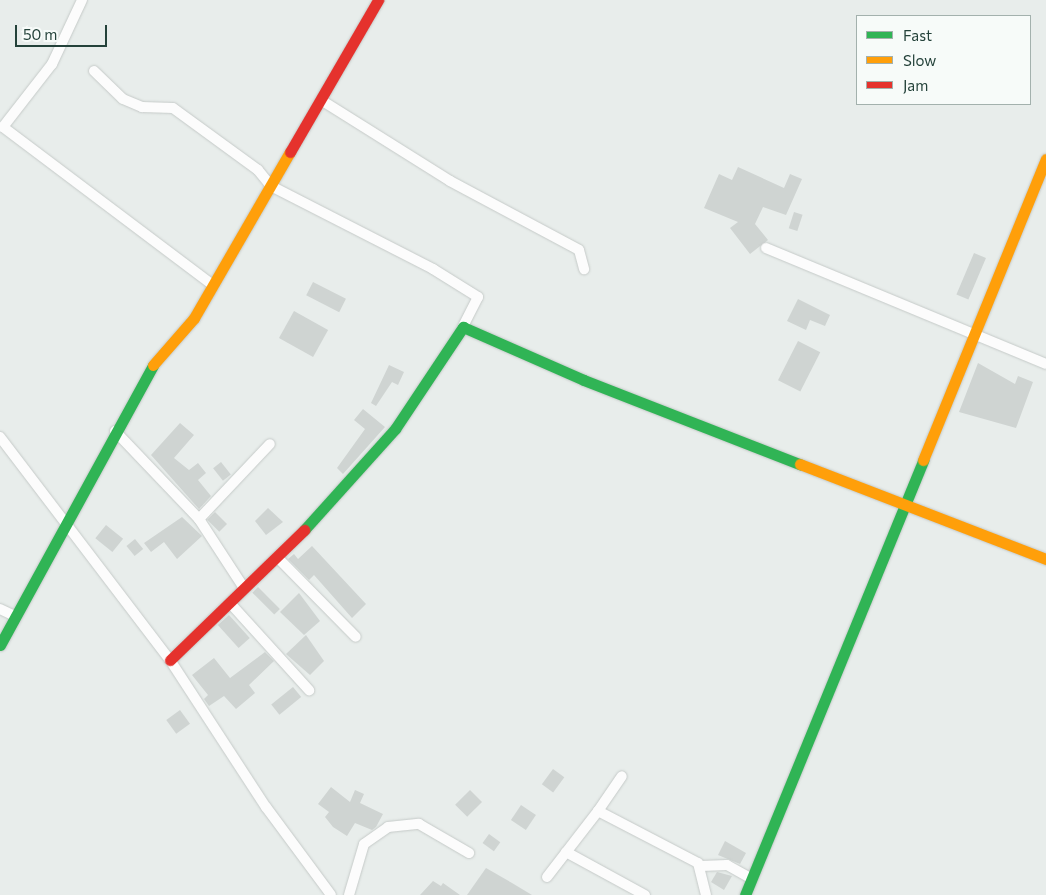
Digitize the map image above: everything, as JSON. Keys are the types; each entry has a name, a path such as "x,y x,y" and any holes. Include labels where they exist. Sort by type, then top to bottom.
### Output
{"street":[{"path":"82,0 52,64 3,127 213,285"},
{"path":"0,644 13,614 65,519 159,355 194,318 378,0"},
{"path":"94,71 123,98 142,108 173,108 254,166 271,186 433,269 478,297 463,328"},
{"path":"321,100 450,181 579,250 584,269"},
{"path":"745,895 906,506 1046,160"},
{"path":"766,248 974,336 1046,364"},
{"path":"170,660 277,557 395,428 457,330 463,328 584,380 1046,559"},
{"path":"116,431 200,519 244,588"},
{"path":"0,437 65,519 170,660 271,815 331,895"},
{"path":"200,519 270,444"},
{"path":"277,557 356,637"},
{"path":"230,603 310,690"},
{"path":"0,609 13,614"},
{"path":"547,877 598,811 622,776"},
{"path":"598,811 701,866 727,865 752,879"},
{"path":"349,895 364,844 388,828 419,824 469,853"},
{"path":"566,852 645,895"},
{"path":"701,866 706,895"}],"building":[{"path":"738,167 784,188 790,174 802,179 786,215 763,207 755,224 768,240 750,254 730,228 738,222 704,208 719,174 732,180"},
{"path":"794,212 803,215 797,231 789,228"},
{"path":"974,253 986,258 968,300 956,294"},
{"path":"313,282 346,299 339,312 306,295"},
{"path":"798,299 830,315 825,326 810,320 806,330 787,321"},
{"path":"294,311 328,330 313,357 279,338"},
{"path":"798,341 820,352 800,392 778,380"},
{"path":"978,363 1015,384 1018,376 1033,382 1016,428 959,412"},
{"path":"389,365 404,372 398,385 392,382 376,406 371,403"},
{"path":"363,409 385,427 343,474 337,468 365,429 354,420"},
{"path":"180,423 194,435 174,458 189,470 198,463 206,473 198,480 211,496 199,509 151,455"},
{"path":"221,462 231,475 223,481 213,468"},
{"path":"268,508 283,522 266,535 255,521"},
{"path":"215,512 227,524 219,532 207,520"},
{"path":"182,517 202,536 177,559 164,542 151,552 144,543"},
{"path":"106,525 123,539 112,552 95,538"},
{"path":"135,539 143,549 135,556 126,546"},
{"path":"312,546 366,604 352,618 314,575 309,580 288,559 294,554 298,559"},
{"path":"258,587 280,609 274,615 252,593"},
{"path":"299,593 320,621 304,635 280,612"},
{"path":"229,615 250,638 239,648 218,625"},
{"path":"306,635 324,661 310,675 286,654"},
{"path":"265,652 274,661 249,685 255,693 236,709 224,696 209,706 204,699 208,695 192,675 214,658 230,678"},
{"path":"293,687 301,697 279,715 271,705"},
{"path":"180,710 190,724 176,734 166,720"},
{"path":"553,769 564,777 553,793 542,784"},
{"path":"331,787 350,802 355,790 364,794 360,803 383,814 376,827 372,830 355,823 347,836 333,827 325,817 329,812 318,804"},
{"path":"470,790 482,802 467,817 455,805"},
{"path":"521,805 536,815 526,830 511,820"},
{"path":"489,834 500,842 494,851 483,843"},
{"path":"725,841 746,853 740,864 718,855"},
{"path":"486,868 512,883 532,895 467,895"},
{"path":"717,872 732,876 724,890 711,882"},
{"path":"433,881 441,886 443,883 460,895 420,895"}],"traffic: fast":[{"path":"304,530 395,429 463,327 584,380 800,464"},
{"path":"0,645 153,365"},
{"path":"745,895 923,460"}],"traffic: slow":[{"path":"153,365 194,318 290,152"},
{"path":"923,460 1046,159"},
{"path":"800,464 1046,559"}],"traffic: jam":[{"path":"290,152 378,0"},
{"path":"170,660 304,530"}]}
